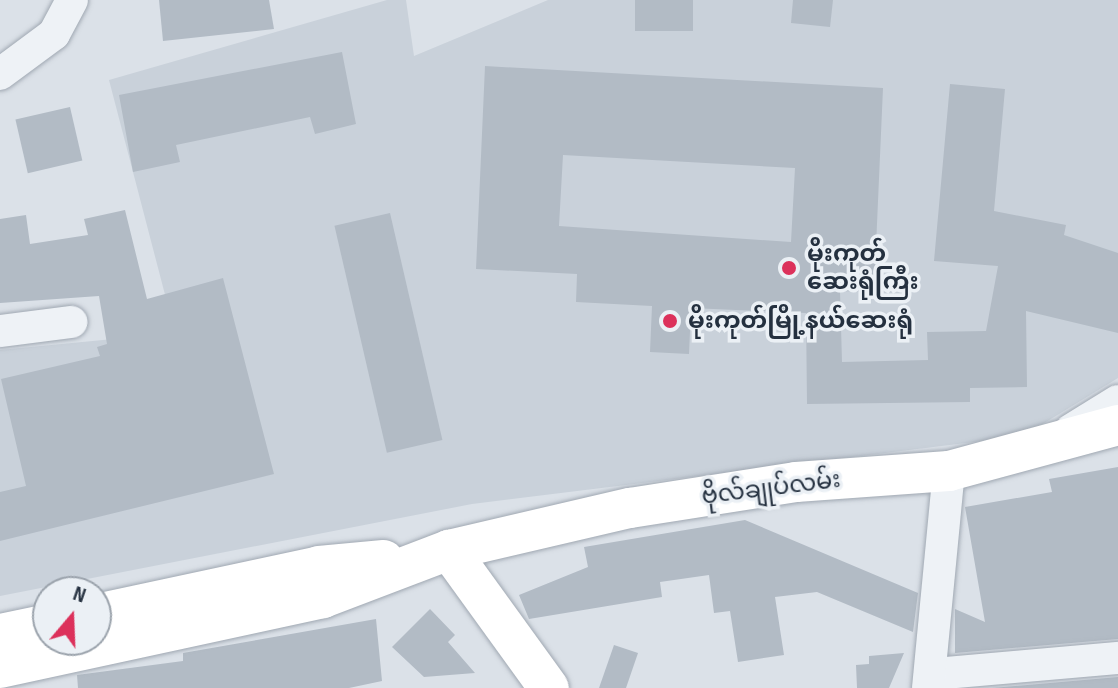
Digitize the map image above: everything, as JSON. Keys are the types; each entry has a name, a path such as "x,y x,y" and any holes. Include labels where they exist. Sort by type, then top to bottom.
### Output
{"main road":[{"name":"ဗိုလ်‌ချုပ်‌လမ်း","path":"436,554 786,483 949,471 1118,425"},
{"path":"112,611 319,566 436,554"},
{"path":"0,668 323,598 436,554"},
{"path":"436,554 549,688"},
{"path":"0,634 32,627"}],"street":[{"path":"0,74 54,34 72,0"},
{"path":"0,331 71,322"},
{"path":"1048,444 1118,401"},
{"path":"949,471 931,681 1118,658"}],"shaded area":[{"path":"387,0 406,0 414,56 548,0 1118,0 1118,378 1023,436 472,504 103,576 32,576 32,590 0,596 0,350 175,333 109,80"}],"building":[{"path":"159,0 269,0 274,29 163,41"},
{"path":"635,0 693,0 693,31 635,31"},
{"path":"793,0 833,0 830,27 791,23"},
{"path":"342,52 356,124 315,134 310,117 176,145 180,162 133,172 119,95"},
{"path":"485,66 883,88 874,292 840,291 842,362 928,360 927,332 986,331 998,266 934,261 950,84 1005,89 994,211 1066,225 1064,235 1118,253 1118,333 1026,311 1027,387 970,388 970,402 807,404 806,313 691,308 689,354 650,352 652,306 576,302 577,274 476,269","holes":["563,155 795,168 791,242 559,226"]},
{"path":"70,107 82,161 28,173 15,120"},
{"path":"125,210 147,299 223,278 274,474 0,541 0,492 26,486 1,379 100,356 97,347 107,344 99,296 0,303 0,219 26,215 30,244 88,235 84,219"},
{"path":"390,213 442,440 387,453 334,226"},
{"path":"1118,467 1118,639 955,653 955,609 985,622 965,507 1052,492 1049,479"},
{"path":"745,520 918,593 913,632 817,592 775,597 784,655 738,662 730,611 714,613 709,575 660,582 662,597 529,619 519,595 588,567 584,547"},
{"path":"430,609 455,635 448,642 475,673 424,677 392,647"},
{"path":"376,619 382,681 349,688 78,688 77,675 183,661 183,653"},
{"path":"614,645 638,653 626,688 599,688"},
{"path":"904,653 889,688 857,688 856,665 869,664 869,656"},
{"path":"1118,677 1118,688 992,688"}],"place":[{"name":"မိုးကုတ်‌ ‌ဆေးရုံကြီး","path":"789,268"},
{"name":"မိုးကုတ်မြို့နယ်ဆေးရုံ","path":"670,321"}]}
